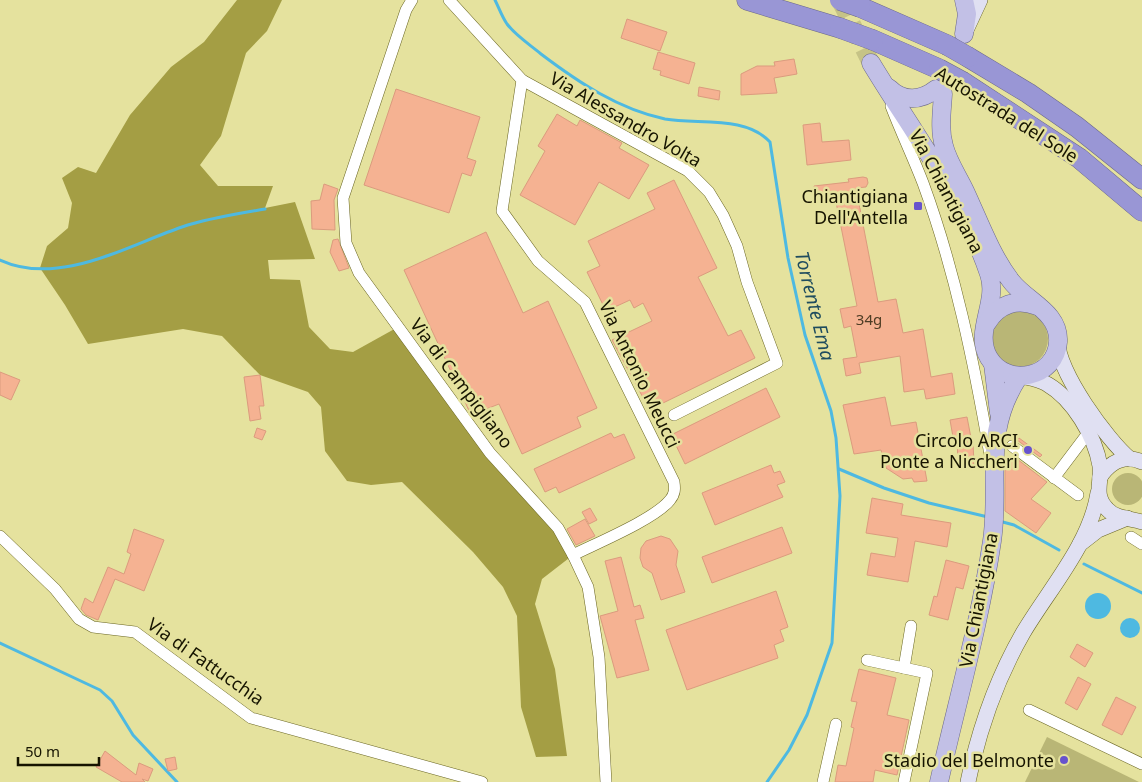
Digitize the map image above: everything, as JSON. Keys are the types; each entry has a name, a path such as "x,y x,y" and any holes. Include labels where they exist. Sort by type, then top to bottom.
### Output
{"highway":[{"name":"Autostrada del Sole","path":"747,0 840,28 873,40 939,69 963,82 1079,158 1142,211"},
{"name":"Autostrada del Sole","path":"840,0 947,45 968,57 1028,93 1077,128 1142,179"}],"main road":[{"path":"964,0 967,14 964,34"},
{"path":"964,34 980,0"},
{"name":"Via Chiantigiana","path":"871,63 928,150 963,216 990,275 992,293 983,339 986,353 993,364 999,415 994,442 993,527 988,565 939,782"},
{"name":"Via Chiantigiana","path":"883,83 896,95 909,98 940,92 942,136 952,166 1002,268 1018,288 1053,321 1058,340"},
{"path":"983,339 988,322 1000,308 1017,302 1037,306"},
{"path":"1020,376 1034,374 1048,365 1056,351 1058,340"},
{"path":"1058,340 1058,352 1061,361 1081,397 1120,450 1136,461"},
{"path":"968,782 988,703 1022,634 1077,547 1097,502 1100,477 1098,460 1088,433 1074,410 1058,391 1046,383 1006,373 993,364"},
{"name":"Via Chiantigiana","path":"999,415 1020,376"},
{"path":"1100,477 1112,463 1136,461"},
{"path":"1098,493 1102,504 1110,512 1142,522"},
{"path":"1077,547 1098,530 1126,518 1142,514"}],"street":[{"name":"Via di Campigliano","path":"412,0 406,10 343,198 346,243 359,272 490,454 558,528 588,587 599,657 606,782"},
{"path":"450,0 522,80"},
{"name":"Via Antonio Meucci","path":"522,80 502,211 538,261 585,302 674,482 675,491 669,501 653,514 573,556"},
{"name":"Via Alessandro Volta","path":"522,80 688,171 709,192 723,215 737,246 747,282 777,363 674,415"},
{"path":"883,83 922,182 964,324 979,391 993,474"},
{"path":"964,324 972,336 983,339"},
{"path":"1054,478 1088,433"},
{"path":"1012,446 1078,495"},
{"name":"Via di Fattucchia","path":"0,536 55,589 79,619 93,627 135,632 251,718 482,782"},
{"path":"1131,537 1142,544"},
{"path":"904,668 911,626"},
{"path":"867,660 927,673 904,782"},
{"path":"1029,710 1142,764"},
{"path":"823,782 836,724"}],"shaded area":[{"path":"237,0 282,0 267,31 246,53 221,136 200,165 218,186 273,186 265,208 295,202 315,259 268,260 270,279 300,280 309,327 330,349 353,352 398,327 573,555 542,579 535,604 555,669 567,756 536,757 521,707 517,616 503,587 473,552 402,482 371,485 347,481 325,451 321,407 308,392 260,375 222,336 183,329 88,344 40,268 47,246 68,228 72,203 62,178 78,167 96,173 130,115 171,67 204,42"},
{"path":"1020,311 1035,316 1043,324 1048,339 1043,354 1035,362 1020,367 1005,362 997,354 992,339 997,324 1005,316"},
{"path":"1128,473 1140,477 1144,489 1140,501 1128,505 1116,501 1112,489 1116,477"},
{"name":"Stadio del Belmonte","path":"1047,737 1139,782 1025,782"}],"water":[{"path":"1098,593 1107,597 1111,606 1107,615 1098,619 1089,615 1085,606 1089,597"},
{"path":"1130,618 1137,621 1140,628 1137,635 1130,638 1123,635 1120,628 1123,621"}],"building":[{"path":"627,19 667,32 660,51 621,38"},
{"path":"658,52 695,63 689,84 660,75 661,71 653,69"},
{"path":"794,59 797,74 774,78 777,93 741,95 741,74 757,66 775,66 774,62"},
{"path":"699,87 720,91 719,100 698,96"},
{"path":"396,89 480,117 467,158 476,161 471,176 462,173 449,213 364,185"},
{"path":"557,114 577,126 580,120 622,143 619,148 649,165 629,199 599,182 575,225 520,195 545,151 538,146"},
{"path":"820,123 822,142 849,140 851,160 807,165 803,125"},
{"path":"867,178 868,183 866,187 856,188 878,302 896,299 903,333 923,329 931,377 952,373 955,394 926,399 924,389 904,392 900,356 859,363 861,373 846,376 843,359 857,357 851,326 844,328 840,309 857,306 835,197 817,200 814,186 849,182 848,179"},
{"path":"674,180 717,268 698,277 728,336 741,330 755,358 663,403 661,399 647,405 612,340 652,321 643,303 634,308 630,300 606,311 587,272 600,266 588,241 655,209 647,193"},
{"path":"324,184 338,189 334,200 335,230 312,229 311,201 320,200"},
{"path":"486,232 523,313 548,301 597,408 577,417 581,427 522,454 499,404 471,415 404,270"},
{"path":"338,239 349,268 339,271 330,252 333,240"},
{"path":"0,372 20,380 11,400 0,395"},
{"path":"260,375 264,406 259,406 261,419 250,421 244,377"},
{"path":"766,388 780,417 685,464 671,435"},
{"path":"885,397 891,426 916,422 927,481 914,482 912,478 903,479 886,468 881,450 854,454 843,405"},
{"path":"967,417 973,443 974,464 958,465 957,437 953,437 950,420"},
{"path":"257,428 266,431 262,440 254,437"},
{"path":"611,433 614,438 624,434 635,458 559,493 556,487 545,492 534,469"},
{"path":"1019,438 1042,455 1040,457 1017,440"},
{"path":"1013,456 1047,482 1031,499 1051,513 1036,533 1005,511 1005,461"},
{"path":"771,465 774,473 780,471 785,482 777,485 783,497 715,525 702,493"},
{"path":"872,498 903,504 901,515 951,523 947,547 915,541 908,582 867,575 871,553 895,557 898,538 866,533"},
{"path":"590,508 597,520 589,524 582,512"},
{"path":"585,519 595,536 576,545 567,529"},
{"path":"782,527 792,553 712,583 702,557"},
{"path":"134,529 164,540 144,591 115,579 98,620 86,615 81,609 85,598 93,603 108,567 124,574 131,554 127,552"},
{"path":"661,536 670,539 678,551 676,565 685,592 661,600 652,573 643,567 640,558 641,548 646,541"},
{"path":"621,557 634,607 640,605 644,618 635,620 649,670 617,678 600,616 618,611 605,561"},
{"path":"946,560 969,566 963,589 956,587 948,620 929,615 934,596 937,597"},
{"path":"776,591 788,627 780,630 784,641 774,645 778,658 687,690 666,630"},
{"path":"1077,644 1093,653 1085,667 1070,657"},
{"path":"859,669 896,678 887,715 909,720 897,775 875,770 873,782 835,782 838,765 846,766 854,728 851,727 857,702 851,701"},
{"path":"1078,677 1091,684 1077,710 1065,703"},
{"path":"1116,697 1136,707 1122,735 1102,725"},
{"path":"105,751 136,775 139,763 153,769 148,781 142,779 145,782 122,782 96,767"},
{"path":"175,757 177,769 168,771 165,759"}],"waterway":[{"name":"Torrente Ema","path":"495,0 505,21 519,36 569,75 599,93 631,109 665,119 734,124 748,128 770,142 788,258 805,335 831,411 836,438 840,496 832,643 807,715 789,750 767,782"},
{"path":"0,260 22,267 45,269 69,266 92,261 192,224 265,209"},
{"path":"839,469 884,488 929,503 988,517"},
{"path":"999,521 1014,525 1059,550"},
{"path":"1084,564 1142,593"},
{"path":"0,643 100,690 112,701 133,735 177,782"}],"tunnel":[{"path":"840,0 871,63"}],"place":[{"name":"Chiantigiana Dell'Antella","path":"918,206"},
{"name":"Circolo ARCI Ponte a Niccheri","path":"1028,450"},
{"name":"Stadio del Belmonte","path":"1064,760"}]}
